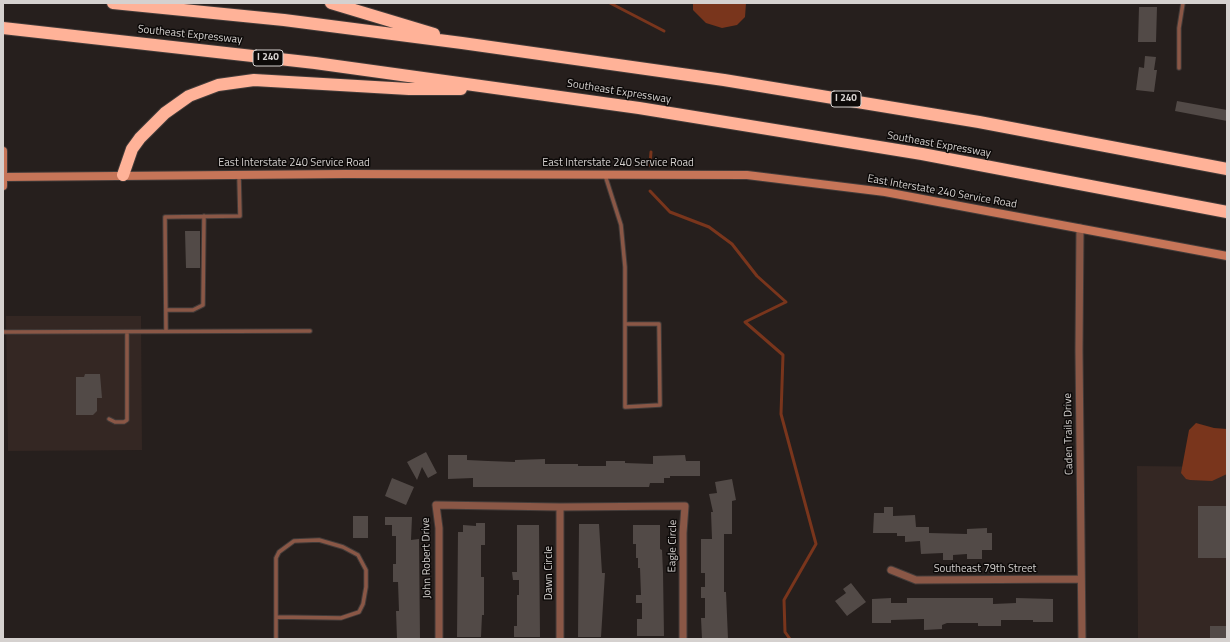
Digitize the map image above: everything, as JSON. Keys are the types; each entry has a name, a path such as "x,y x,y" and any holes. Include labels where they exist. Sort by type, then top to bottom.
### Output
{"highway":[{"name":"I 240","path":"113,3 284,20 462,43 724,80 852,100 1227,169"},
{"path":"331,3 462,43"},
{"name":"Southeast Expressway","path":"3,28 221,52 507,89 654,110 899,151 1227,212"},
{"path":"123,175 132,149 156,121 176,104 189,96 218,85 254,80 409,89 507,89"}],"street":[{"path":"3,151 3,186"},
{"name":"East Interstate 240 Service Road","path":"3,177 123,175 747,175 885,192 1227,256"},
{"name":"Caden Trails Drive","path":"1080,228 1079,350 1082,639"},
{"name":"John Robert Drive","path":"439,639 438,528 436,505 560,507"},
{"name":"Eagle Circle","path":"560,507 685,506 683,533 683,639"},
{"name":"Dawn Circle","path":"560,507 560,639"},
{"name":"Southeast 79th Street","path":"891,570 916,580 1081,579"}],"lane":[{"path":"1179,68 1179,28 1183,3"},
{"path":"604,174 621,225 625,267 624,407 660,405 659,324 625,324"},
{"path":"166,332 164,216 240,216 239,175"},
{"path":"166,310 193,310 200,308 203,305 204,216"},
{"path":"3,332 310,331"},
{"path":"109,419 114,422 124,422 127,420 127,332"},
{"path":"276,617 341,618 359,612 363,604 366,570 358,555 343,547 319,540 294,542 279,552 276,558 276,617 276,639"}],"shaded area":[{"path":"693,3 746,3 745,17 737,25 722,28 706,23 693,10"},
{"path":"6,316 141,316 142,450 8,451"},
{"path":"1196,423 1214,428 1227,429 1227,474 1212,481 1186,479 1181,473 1189,430"},
{"path":"1137,466 1227,467 1227,639 1138,639"}],"building":[{"path":"1139,7 1157,7 1156,42 1138,42"},
{"path":"1145,56 1156,57 1154,70 1157,70 1154,92 1136,90 1139,67 1144,68"},
{"path":"1177,101 1227,110 1227,121 1175,111"},
{"path":"185,231 200,231 200,268 186,268"},
{"path":"85,374 100,374 102,398 97,398 97,411 93,415 76,415 76,377 84,377"},
{"path":"426,452 437,473 428,478 422,467 417,480 407,462"},
{"path":"448,455 467,455 467,460 515,462 515,460 545,459 545,464 606,466 606,461 625,461 625,463 653,464 653,456 685,455 686,461 700,461 700,476 670,476 670,478 664,478 664,483 650,483 649,487 473,487 473,478 448,479"},
{"path":"392,478 414,487 406,505 385,496"},
{"path":"732,479 736,500 732,501 732,534 724,534 724,592 726,592 728,639 702,639 701,618 705,618 705,598 701,598 701,587 705,587 705,573 701,573 701,539 712,539 711,512 713,512 709,494 717,493 715,482"},
{"path":"1198,506 1227,506 1227,558 1198,558"},
{"path":"884,507 893,507 893,516 915,515 916,527 929,527 929,533 967,534 967,529 987,528 987,533 992,533 992,550 982,550 982,559 967,559 967,554 953,555 953,560 943,560 943,553 921,554 920,541 905,542 905,536 897,536 897,533 873,533 874,513 884,513"},
{"path":"353,516 368,516 368,538 353,538"},
{"path":"385,517 412,517 411,540 419,539 420,639 397,639 396,611 399,611 398,582 393,582 393,564 396,564 396,536 392,536 392,525 385,525"},
{"path":"476,523 485,523 485,545 481,545 481,577 484,577 484,615 482,615 481,637 457,637 458,532 463,532 463,525 476,526"},
{"path":"579,524 599,524 602,573 605,573 601,637 578,637"},
{"path":"517,525 539,525 540,637 514,637 514,626 517,626 517,595 519,595 519,580 513,580 512,572 517,572"},
{"path":"633,525 660,525 660,549 662,550 663,572 664,636 637,636 637,619 642,619 642,603 636,603 636,595 641,595 640,568 638,568 638,558 636,558 636,544 633,544"},
{"path":"851,583 866,602 847,616 835,601 846,593 843,589"},
{"path":"891,598 891,603 907,603 907,598 993,598 993,604 1016,603 1016,598 1053,599 1053,622 1033,622 1033,620 1001,620 1001,626 978,626 978,623 947,623 942,625 942,629 924,630 924,619 891,620 891,623 872,623 872,599"},
{"path":"1210,626 1227,626 1227,639 1210,639"}],"waterway":[{"path":"610,3 664,31"},
{"path":"650,165 651,152"},
{"path":"650,191 670,212 709,227 732,244 757,276 786,302 745,322 783,355 781,414 816,544 784,600 785,632 790,639"}]}
